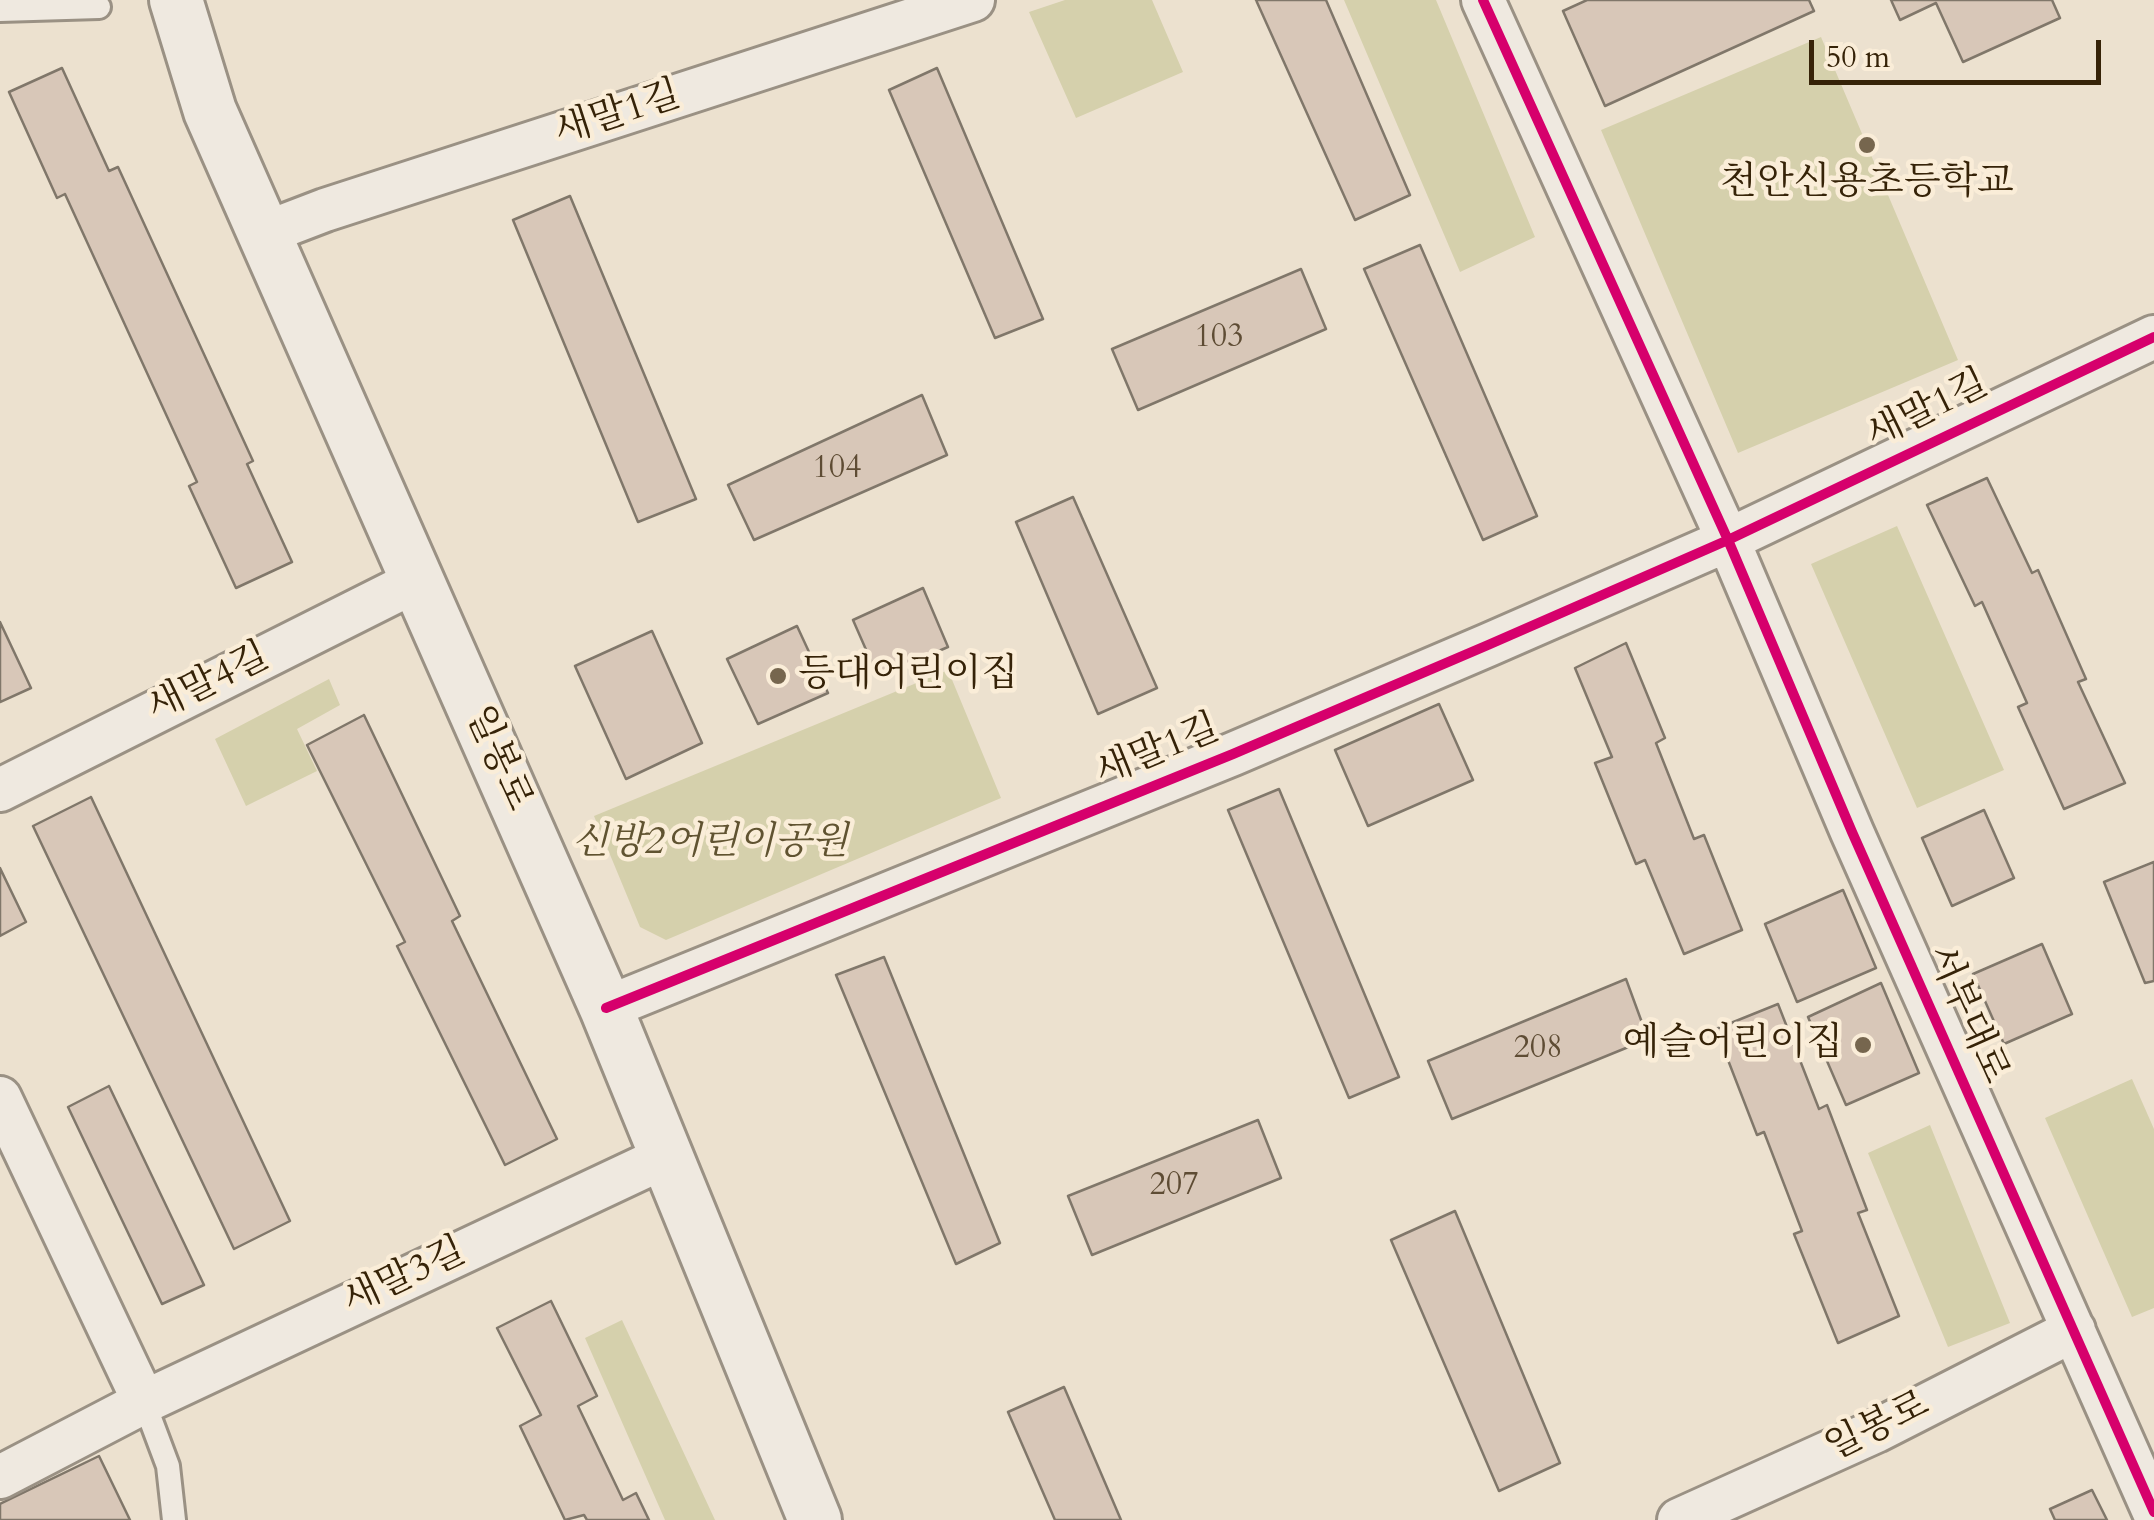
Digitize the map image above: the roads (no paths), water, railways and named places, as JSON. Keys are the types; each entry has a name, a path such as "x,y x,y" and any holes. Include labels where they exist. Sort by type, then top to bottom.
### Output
{"street":[{"name":"일봉로","path":"176,0 210,111 606,1008 815,1520"},
{"name":"새말1길","path":"265,234 343,204 973,0"},
{"path":"1484,0 1728,540"},
{"name":"새말1길","path":"606,1008 1233,754 1728,540 2154,337"},
{"name":"서부대로","path":"1728,540 1852,832 2154,1512"},
{"name":"새말4길","path":"0,790 418,580"},
{"path":"0,1098 144,1402"},
{"name":"새말3길","path":"0,1477 144,1402 667,1156"},
{"name":"일봉로","path":"1679,1520 1876,1430 2074,1330"}],"lane":[{"path":"0,10 99,6"},
{"path":"144,1402 168,1466 174,1520"}],"place":[{"name":"천안신용초등학교","path":"1867,145"},
{"name":"등대어린이집","path":"778,676"},
{"name":"예슬어린이집","path":"1863,1045"}],"park label":[{"name":"신방2어린이공원","path":"710,844"}]}
